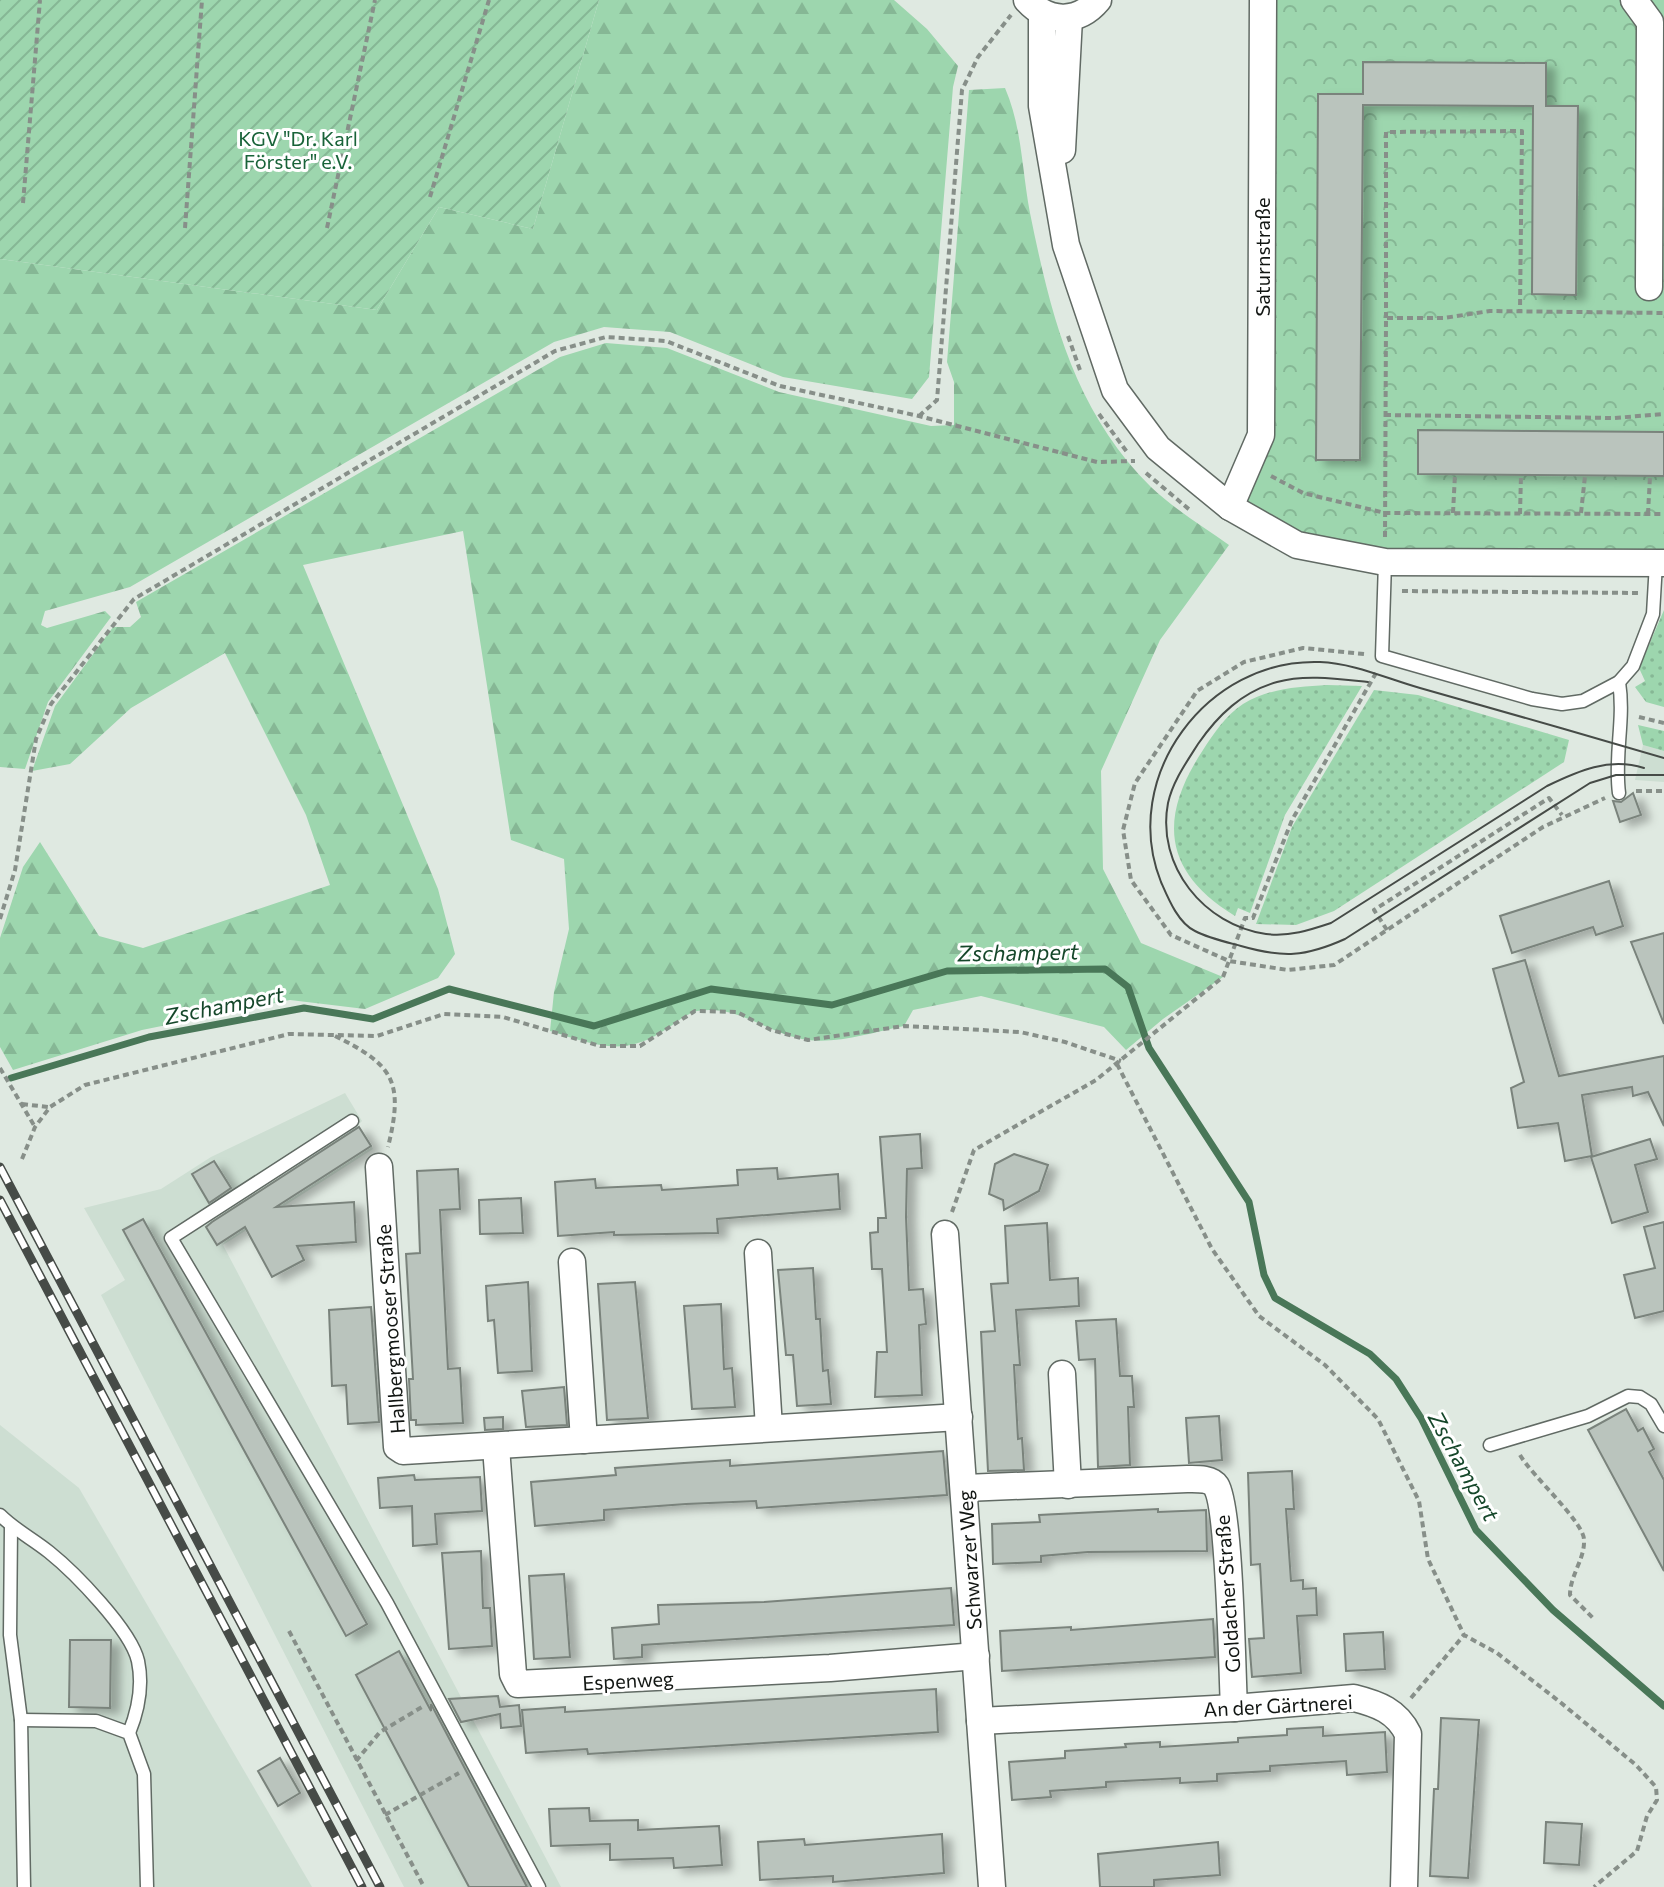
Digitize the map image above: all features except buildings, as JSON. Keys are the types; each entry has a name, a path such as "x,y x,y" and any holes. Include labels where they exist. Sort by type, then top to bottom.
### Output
{"street":[{"path":"1098,0 1088,11 1069,18 1027,9 1066,245 1115,390 1158,448 1230,507 1297,545 1385,562 1660,563"},
{"name":"Saturnstraße","path":"1230,507 1251,465 1261,435 1263,0"},
{"path":"1634,0 1650,22 1649,287"},
{"path":"1066,245 1061,129 1069,18"},
{"name":"Hallbergmooser Straße","path":"378,1156 397,1447 403,1451 959,1417"},
{"name":"Schwarzer Weg","path":"945,1234 992,1887"},
{"path":"758,1253 769,1428"},
{"path":"572,1262 584,1440"},
{"path":"1062,1374 1068,1485"},
{"name":"Espenweg","path":"496,1447 513,1674 518,1684 814,1669 976,1656"},
{"name":"Goldacher Straße","path":"965,1488 1187,1479 1212,1482 1217,1487 1224,1522 1234,1708"},
{"name":"An der Gärtnerei","path":"980,1721 1234,1708 1354,1698 1374,1703 1397,1716"},
{"path":"1397,1716 1408,1734 1410,1749 1404,1887"}],"lane":[{"path":"1385,562 1382,656 1562,704 1583,701 1619,682 1633,666 1653,614 1660,563"},
{"path":"1619,682 1624,712 1615,762 1619,793"},
{"path":"352,1121 171,1238 387,1603 539,1887"},
{"path":"1490,1445 1588,1416 1628,1396 1640,1397 1651,1404 1664,1426"},
{"path":"0,1515 50,1552 94,1597 130,1642 138,1658 137,1713 129,1733 144,1774 147,1887"},
{"path":"11,1526 10,1635 21,1720 24,1887"},
{"path":"21,1720 96,1721 129,1733"}],"path":[{"path":"23,203 40,0"},
{"path":"185,228 202,0"},
{"path":"327,228 375,0"},
{"path":"430,197 489,0"},
{"path":"919,416 937,400 962,90 978,57 1027,9"},
{"path":"1385,562 1386,132 1522,131 1520,311"},
{"path":"1386,318 1444,318 1490,311 1664,313"},
{"path":"0,919 15,870 36,739 51,704 134,599 555,351 606,337 666,341 780,386 919,416 1097,462 1135,461"},
{"path":"1385,415 1614,418 1664,414"},
{"path":"1251,465 1303,493 1385,513 1664,514"},
{"path":"1453,513 1455,474"},
{"path":"1520,514 1521,475"},
{"path":"1581,514 1585,476"},
{"path":"1648,514 1650,476"},
{"path":"1384,591 1655,593"},
{"path":"945,1234 974,1150 1096,1080 1223,977 1229,961 1245,918 1253,918 1292,820 1375,675 1382,656 1303,648 1244,662 1197,691 1135,783 1123,830 1131,880 1171,935 1229,961 1288,970 1334,965 1562,815 1619,793 1656,788 1664,791"},
{"path":"1624,712 1664,723"},
{"path":"1387,930 1374,910 1549,798 1562,815"},
{"path":"22,1159 31,1145 35,1127 50,1107 85,1085 289,1034 377,1036 444,1014 503,1017 600,1046 640,1046 695,1011 737,1012 771,1030 808,1040 904,1026 1020,1032 1065,1042 1119,1062 1212,1249 1259,1316 1325,1365 1378,1419 1419,1501 1428,1559 1464,1635 1497,1653 1560,1702 1636,1765 1656,1787 1657,1800 1647,1816 1637,1851 1594,1887"},
{"path":"333,1035 368,1053 394,1082 396,1110 386,1155 378,1156"},
{"path":"0,1068 35,1127"},
{"path":"19,1103 50,1107"},
{"path":"1511,1439 1529,1471 1576,1519 1585,1536 1584,1551 1570,1580 1570,1595 1593,1618"},
{"path":"289,1631 424,1887"},
{"path":"1397,1716 1464,1635"},
{"path":"356,1761 380,1732 438,1698"},
{"path":"385,1815 475,1765"}],"shaded area":[{"path":"1643,745 1664,751 1664,782 1635,780"},
{"path":"345,1093 362,1121 358,1125 373,1149 223,1245 561,1887 404,1887 101,1295 125,1280 84,1208 161,1189 211,1157"},
{"path":"0,1425 79,1488 312,1887 0,1887"}],"green space":[{"name":"KGV \"Dr. Karl Förster\" e.V.","path":"0,0 599,0 533,229 439,207 377,310 0,259"},
{"path":"599,0 894,0 927,29 958,66 953,87 929,377 912,399 783,377 670,332 604,327 554,342 130,587 45,611 41,625 47,628 105,611 111,617 48,702 25,769 0,767 0,259 377,310 439,207 533,229"},
{"path":"1263,0 1664,0 1664,563 1297,545 1230,507 1261,434"},
{"path":"1005,88 1018,134 1030,213 1047,289 1057,325 1084,394 1125,458 1151,487 1229,545 1160,640 1101,771 1103,869 1141,943 1223,977 1163,1019 1126,1050 1104,1027 981,996 913,1010 904,1026 820,1041 793,1037 740,1016 712,1010 692,1013 660,1033 632,1045 593,1044 550,1031 554,992 569,929 564,859 511,840 463,531 303,565 438,889 455,954 438,978 365,1009 290,1000 142,1030 13,1070 0,1047 0,938 23,867 40,842 99,936 143,948 330,885 306,815 225,653 131,708 70,764 32,771 55,706 113,627 130,627 141,617 136,602 560,357 606,343 667,348 779,392 931,426 954,425 954,382 947,362 969,90"},
{"path":"1664,610 1664,707 1646,702 1635,687 1645,681 1639,668"},
{"path":"1327,685 1362,686 1285,815 1250,913 1238,908 1235,916 1193,881 1181,862 1175,842 1174,821 1179,798 1203,750 1237,708 1273,691"},
{"path":"1374,690 1418,695 1569,740 1564,762 1334,911 1296,925 1256,924 1292,827"},
{"path":"1638,725 1664,731 1664,751 1643,745"}],"waterway":[{"name":"Zschampert","path":"11,1078 149,1037 304,1008 373,1019 449,989 594,1026 711,989 832,1005 947,971 1105,969 1128,987 1149,1048 1249,1202 1264,1275 1275,1298 1370,1354 1396,1379 1421,1418 1476,1530 1553,1610 1664,1706"}],"tram line":[{"path":"1664,758 1345,665 1320,662 1279,666 1242,680 1209,702 1182,731 1163,765 1152,803 1151,842 1161,882 1174,910 1189,927 1211,938 1256,950 1294,954 1345,939 1590,783 1616,775 1664,775"},
{"path":"1368,682 1310,678 1264,686 1242,698 1223,714 1185,765 1168,803 1166,826 1170,849 1177,870 1189,889 1223,919 1243,928 1275,935 1331,923 1547,786 1594,767 1618,764 1644,768"}],"railway":[{"path":"0,1167 380,1887"},
{"path":"0,1200 362,1887"}]}
